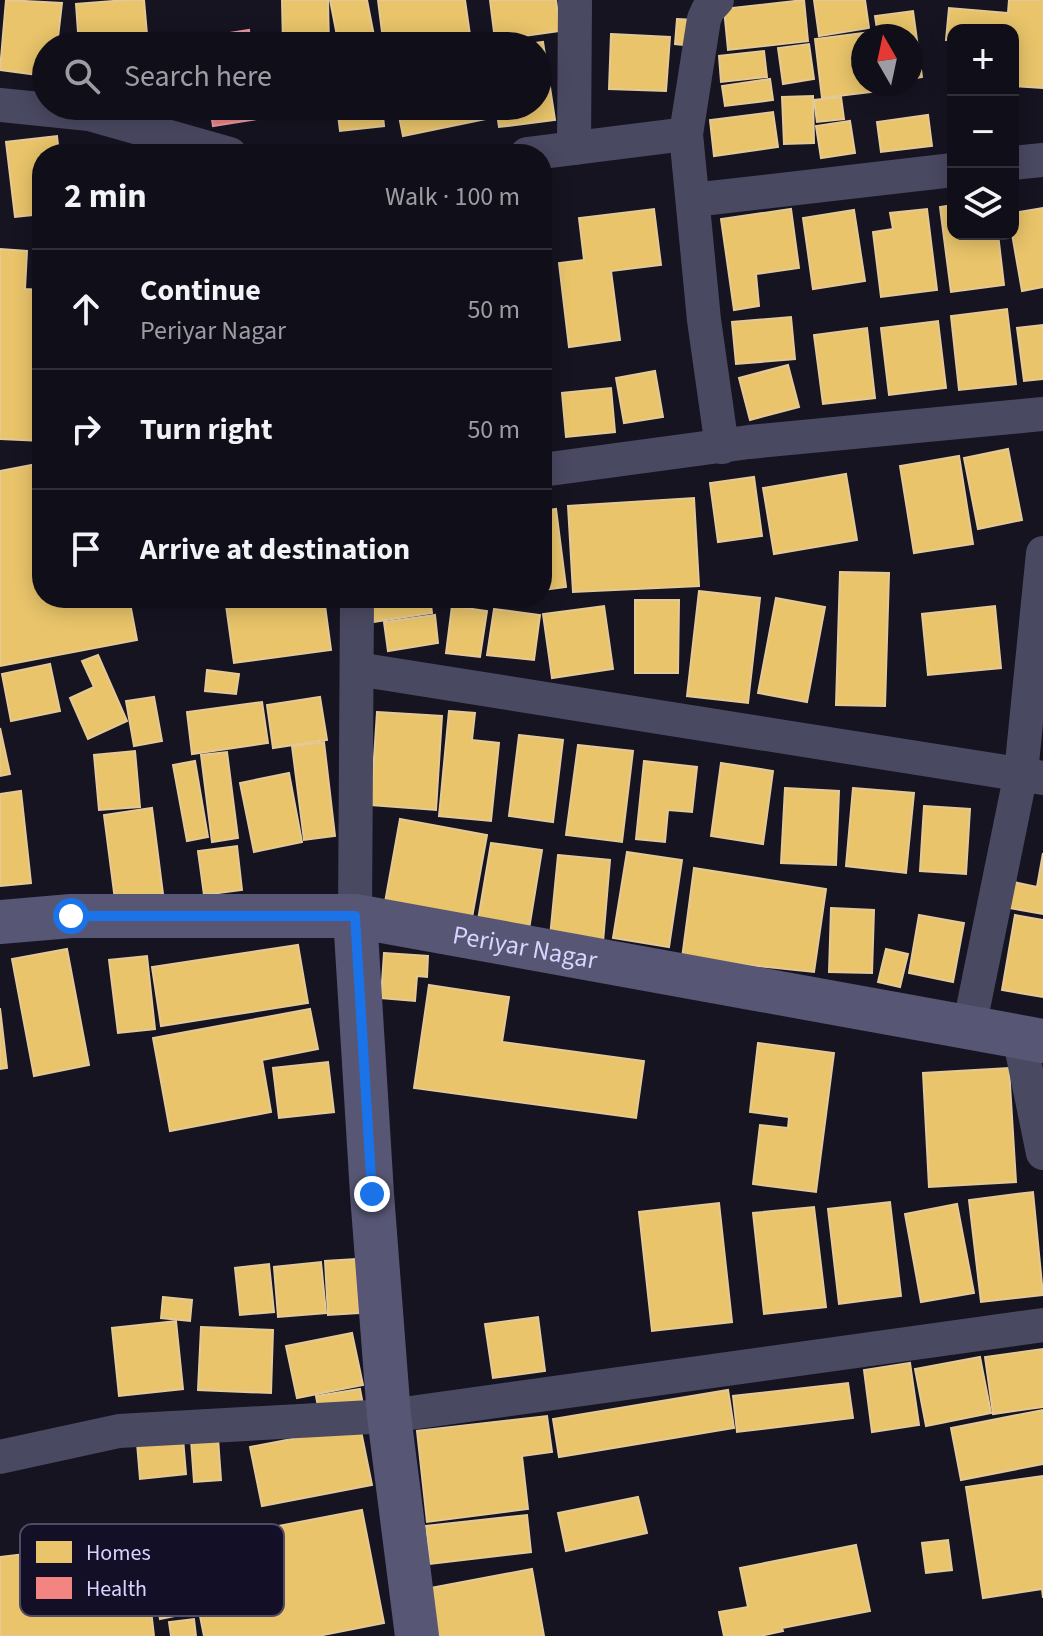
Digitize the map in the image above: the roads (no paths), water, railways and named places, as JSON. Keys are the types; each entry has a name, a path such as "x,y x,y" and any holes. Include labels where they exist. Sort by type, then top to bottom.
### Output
{"street":[{"path":"574,148 575,0"},
{"path":"717,0 704,19 686,134 704,320 722,447"},
{"path":"0,105 32,108"},
{"path":"110,120 195,144"},
{"path":"552,151 686,134"},
{"path":"1019,162 1043,160"},
{"path":"693,200 947,171"},
{"path":"552,469 765,440 1042,422"},
{"path":"969,1028 1032,775 1043,553"},
{"path":"357,608 355,916 366,1106 389,1416 417,1636"},
{"path":"357,669 1032,775"},
{"name":"Periyar Nagar","path":"0,922 71,916 355,916 1031,1039"},
{"path":"1031,1039 1043,1153"},
{"path":"0,1457 119,1431 389,1416 1043,1325"}]}
